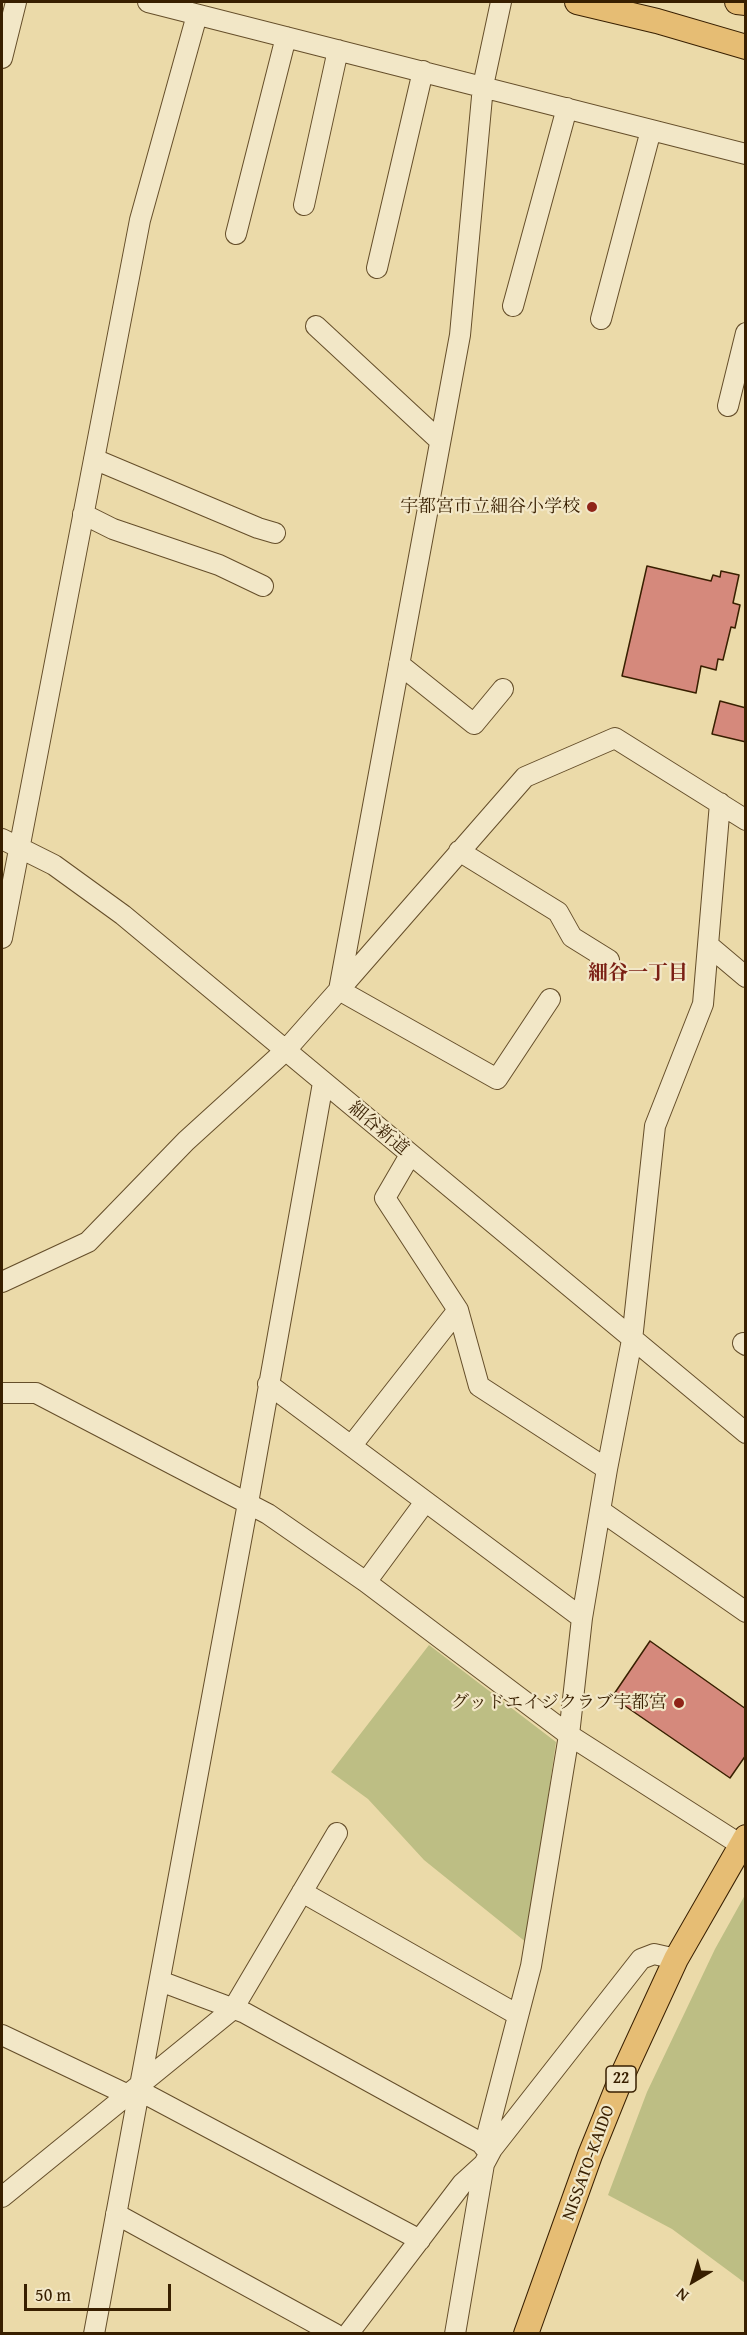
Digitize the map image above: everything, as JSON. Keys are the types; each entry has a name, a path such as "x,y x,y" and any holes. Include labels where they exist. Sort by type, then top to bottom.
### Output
{"main road":[{"path":"577,2 657,21 746,47"},
{"path":"737,2 746,3"},
{"name":"NISSATO-KAIDO","path":"526,2334 604,2118 676,1959 743,1841"}],"street":[{"path":"2,58 16,2"},
{"path":"148,2 178,5 197,15 746,154"},
{"path":"339,990 460,335 483,86 501,2"},
{"path":"2,938 10,842 83,514 140,220 197,15"},
{"path":"237,234 286,37"},
{"path":"304,205 338,50"},
{"path":"377,268 423,71"},
{"path":"513,306 567,108"},
{"path":"601,319 651,130"},
{"path":"316,326 440,441"},
{"path":"728,405 746,333"},
{"path":"93,459 275,533"},
{"path":"83,514 113,529 219,565 263,586"},
{"path":"399,664 474,724 503,690"},
{"path":"2,1282 88,1242 186,1140 285,1051 525,777 615,738 746,820"},
{"path":"454,2334 487,2153 531,1966 569,1735 582,1618 632,1340 655,1126 703,1004 720,803"},
{"name":"細谷新道","path":"10,842 54,865 89,889 746,1433"},
{"path":"459,851 558,912 572,937 609,960"},
{"path":"708,945 746,977"},
{"path":"339,990 497,1079 550,999"},
{"path":"94,2334 116,2214 135,2089 160,1981 323,1083"},
{"path":"410,1155 385,1198 458,1310 479,1386 607,1469"},
{"path":"352,1445 458,1310"},
{"path":"268,1384 582,1618"},
{"path":"2,1393 36,1393 268,1514 366,1582 569,1735 607,1754 743,1841"},
{"path":"366,1582 425,1502"},
{"path":"601,1511 746,1612"},
{"path":"2,2197 233,2009 337,1833"},
{"path":"302,1892 518,2015"},
{"path":"348,2334 462,2184 641,1959 654,1954 676,1959"},
{"path":"160,1981 245,2013 487,2153"},
{"path":"2,2035 135,2089 420,2240"},
{"path":"116,2214 335,2334"}],"green space":[{"path":"429,1645 556,1742 527,1943 424,1860 368,1799 331,1772"},
{"path":"745,1895 745,2283 672,2229 608,2195 647,2092 715,1949"}],"building":[{"path":"647,566 711,581 713,575 720,577 721,571 739,575 733,603 740,605 735,628 731,627 723,660 718,659 716,670 701,666 696,693 622,676"},
{"path":"720,701 746,708 746,742 712,734"},
{"name":"グッドエイジクラブ宇都宮","path":"650,1641 746,1709 746,1755 730,1778 612,1697"}],"place":[{"name":"宇都宮市立細谷小学校","path":"592,507"},
{"name":"グッドエイジクラブ宇都宮","path":"679,1703"}],"district":[{"name":"細谷一丁目","path":"638,974"}]}
